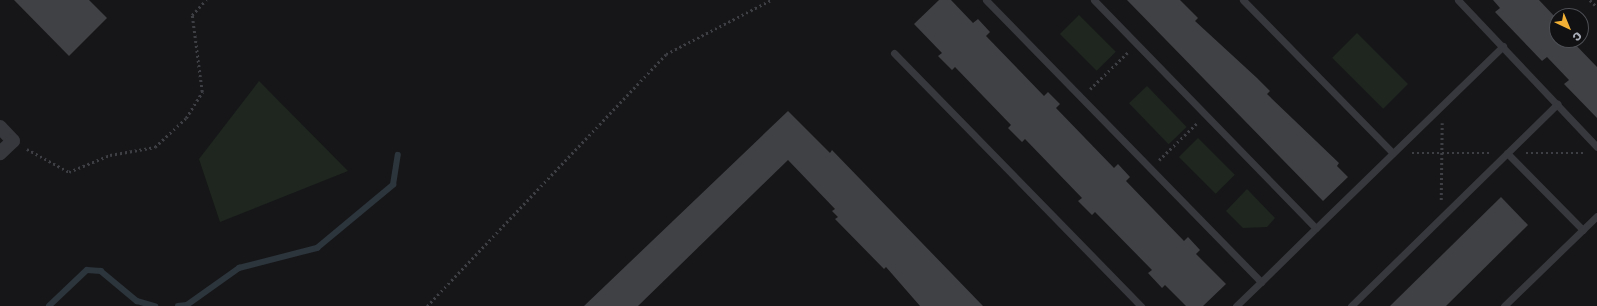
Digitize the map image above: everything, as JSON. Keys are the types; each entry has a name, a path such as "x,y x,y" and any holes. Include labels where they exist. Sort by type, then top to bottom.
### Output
{"street":[{"path":"0,127 13,141 0,153"}],"lane":[{"path":"986,0 1261,282"},
{"path":"1094,0 1316,228"},
{"path":"1243,0 1392,153"},
{"path":"1458,0 1597,147"},
{"path":"1236,306 1502,46"},
{"path":"894,53 1141,306"},
{"path":"1351,306 1557,104"},
{"path":"1507,153 1583,230"},
{"path":"1504,306 1597,216"}],"path":[{"path":"13,141 69,172 110,155 155,147 186,118 202,92 192,15 206,0"},
{"path":"427,306 666,54 771,0"},
{"path":"1590,0 1597,7"},
{"path":"1081,97 1137,44"},
{"path":"1440,219 1442,105"},
{"path":"1151,169 1206,114"}],"shaded area":[{"path":"1079,15 1116,52 1097,71 1060,34"},
{"path":"1357,33 1408,84 1383,109 1332,58"},
{"path":"259,81 348,171 220,222 199,159"},
{"path":"1147,86 1187,127 1169,144 1129,103"},
{"path":"1198,138 1235,175 1216,194 1179,157"},
{"path":"1247,189 1275,218 1267,227 1243,228 1226,211"}],"building":[{"path":"14,0 89,0 107,18 69,56"},
{"path":"939,0 951,0 973,23 978,19 990,32 986,36 1044,96 1048,92 1060,104 1056,108 1114,168 1118,164 1130,177 1126,181 1184,241 1188,237 1200,250 1196,254 1226,284 1203,306 1186,306 1165,285 1162,288 1148,273 1152,270 1095,212 1092,215 1078,201 1082,198 1025,139 1022,142 1008,128 1011,125 955,67 952,70 938,56 942,53 914,24"},
{"path":"1127,0 1180,0 1198,18 1195,21 1270,91 1267,94 1339,163 1337,166 1348,177 1323,201"},
{"path":"1493,0 1539,0 1549,11 1549,48 1579,48 1597,67 1597,118 1564,84 1569,80 1547,57 1542,61 1495,12 1500,8"},
{"path":"788,111 830,153 832,150 983,306 920,306 886,267 884,269 835,219 838,217 832,211 835,209 788,160 638,306 584,306"},
{"path":"1501,197 1528,225 1446,306 1390,306"}],"waterway":[{"path":"178,306 187,305 239,268 317,248 393,185 398,155"},
{"path":"49,306 87,270 101,271 137,301 155,306"}]}
